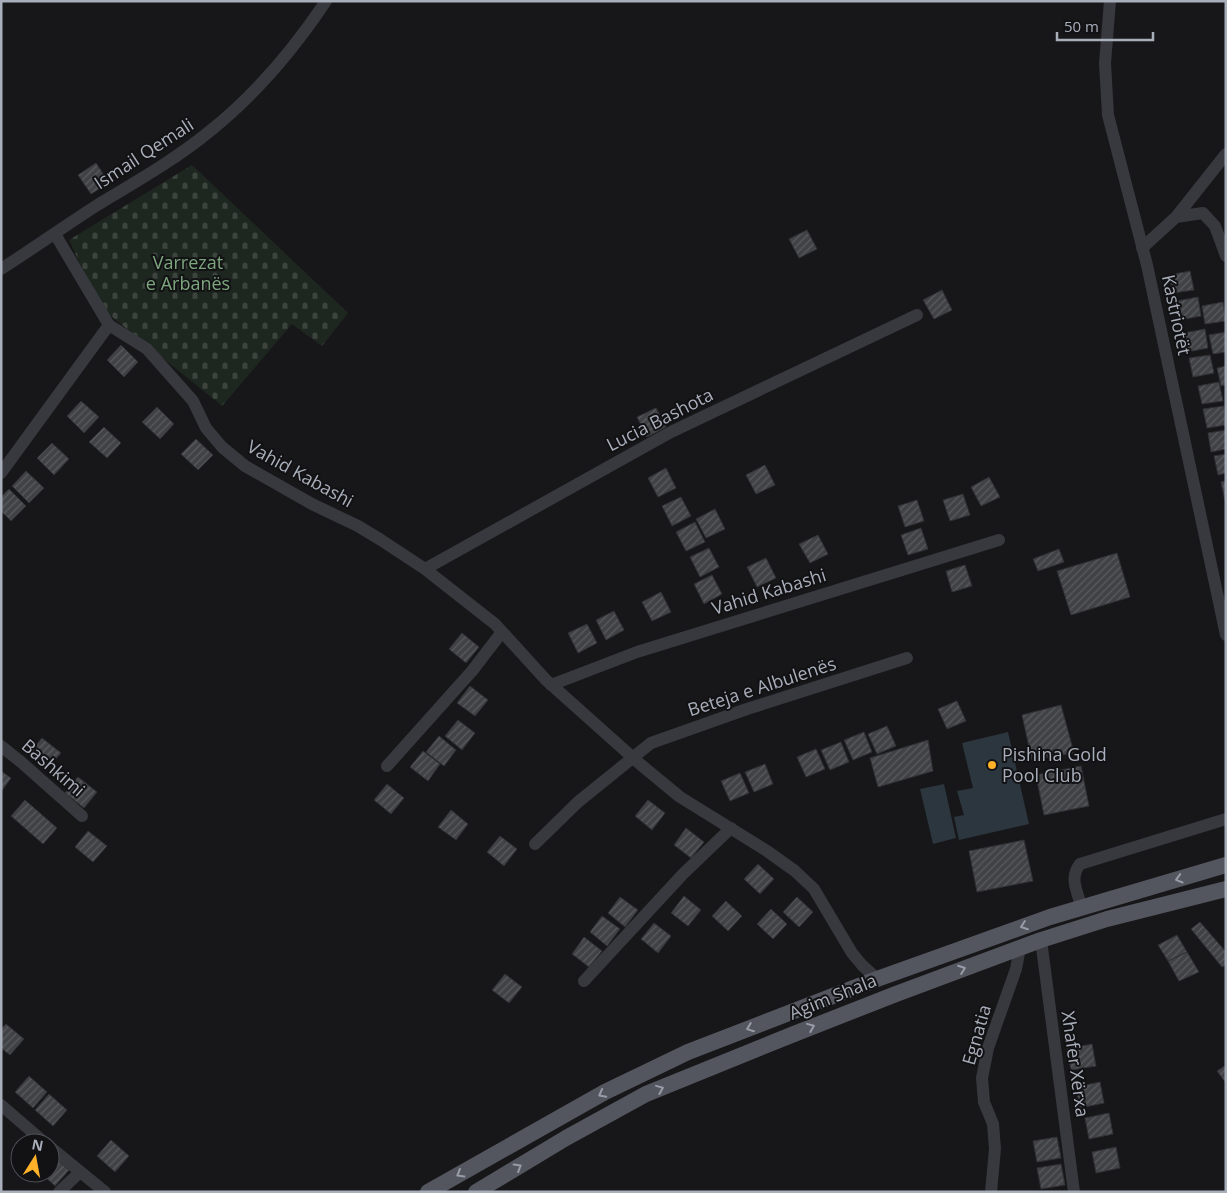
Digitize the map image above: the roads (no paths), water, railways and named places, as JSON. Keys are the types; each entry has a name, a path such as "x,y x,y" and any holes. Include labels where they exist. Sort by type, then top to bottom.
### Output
{"main road":[{"name":"Agim Shala","path":"428,1192 613,1088 688,1052 877,979 1050,917 1226,866"},
{"name":"Agim Shala","path":"476,1192 566,1138 646,1094 896,994 1040,940 1107,919 1226,889"}],"street":[{"name":"Ismail Qemali","path":"1,269 187,150 212,130 262,83 306,30 326,1"},
{"name":"Kastriotët","path":"1110,1 1105,63 1108,115 1149,274 1224,616 1226,635"},
{"path":"1142,248 1176,217 1226,154"},
{"path":"1176,217 1204,213 1214,226 1226,256"},
{"name":"Vahid Kabashi","path":"55,234 109,325 147,349 194,401 206,428 222,447 245,466 312,504 358,526 424,569 495,624 551,685 633,758 680,797 731,828 795,872 814,889 852,953 877,979"},
{"name":"Lucia Bashota","path":"424,569 670,432 917,315"},
{"path":"1,473 109,325"},
{"name":"Vahid Kabashi","path":"551,685 646,649 1000,540"},
{"path":"387,766 472,671 502,632"},
{"name":"Beteja e Albulenës","path":"535,844 578,802 651,743 747,709 907,658"},
{"name":"Bashkimi","path":"1,746 82,816"},
{"path":"1082,908 1074,880 1074,871 1080,864 1226,819"},
{"path":"584,981 683,874 731,828"},
{"name":"Xhafer Xërxa","path":"1040,940 1074,1192"},
{"name":"Egnatia","path":"991,1192 995,1149 993,1124 984,1102 982,1078 988,1048 1016,969 1020,948"},
{"path":"1,1106 33,1133"},
{"path":"60,1155 104,1192"},
{"path":"58,1192 80,1172"}],"place":[{"name":"Pishina Gold Pool Club","path":"992,765"}],"park label":[{"name":"Varrezat e Arbanës","path":"188,273"}]}
